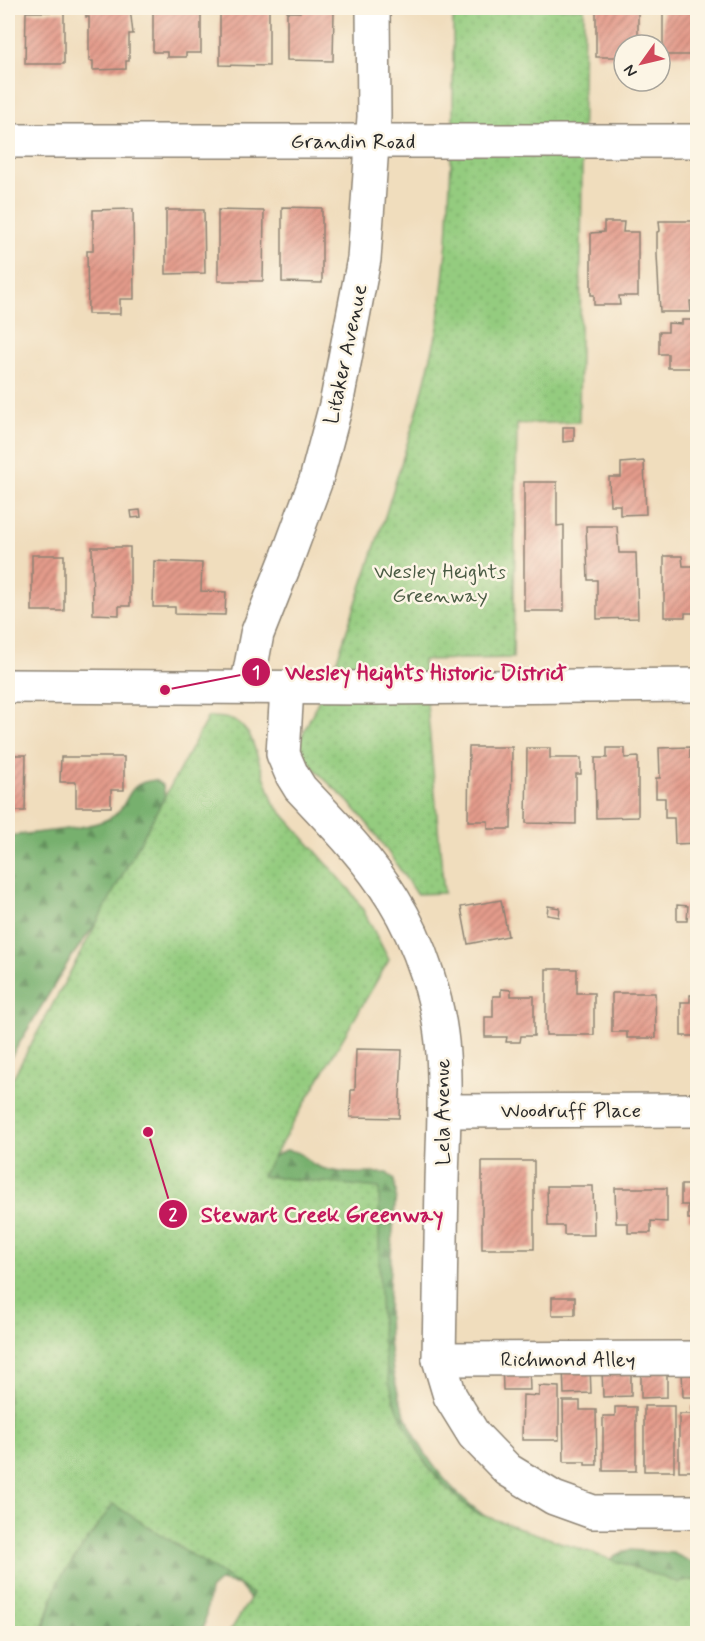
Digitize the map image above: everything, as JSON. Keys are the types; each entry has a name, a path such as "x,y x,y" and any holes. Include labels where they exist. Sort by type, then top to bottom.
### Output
{"street":[{"name":"Litaker Avenue","path":"247,687 257,634 315,480 336,405 364,259 374,117 373,8"},
{"name":"Grandin Road","path":"8,141 698,141"},
{"path":"8,686 287,688 698,685"},
{"name":"Lela Avenue","path":"287,688 282,743 283,754 291,775 300,788 364,856 394,900 407,924 427,974 440,1027 444,1111 439,1359 450,1396 474,1435 508,1470 554,1498 593,1512 698,1512"},
{"name":"Woodruff Place","path":"444,1111 698,1110"},
{"name":"Richmond Alley","path":"439,1359 698,1358"}],"green space":[{"name":"Wesley Heights Greenway","path":"453,8 584,8 579,422 517,424 513,658 423,660 444,893 416,894 370,827 308,761 298,744 336,663 419,405 438,328 447,241 453,123"},
{"path":"208,717 233,720 247,732 274,804 350,890 389,960 262,1176 379,1188 380,1301 385,1359 390,1386 398,1410 423,1459 439,1480 473,1512 679,1583 697,1579 697,1633 229,1633 253,1594 113,1504 59,1580 41,1633 8,1633 8,1087"},
{"path":"155,780 163,786 165,796 99,919 70,959 8,1062 8,836 98,823 116,814 137,786"},
{"path":"286,1150 298,1153 314,1165 327,1170 387,1173 394,1180 396,1192 388,1302 393,1369 410,1426 424,1452 441,1475 461,1497 511,1533 601,1566 616,1555 629,1550 673,1553 695,1564 697,1568 697,1633 257,1608 239,1585 220,1581 210,1590 203,1633 43,1634 68,1543 266,1161"}],"building":[{"path":"86,8 130,8 133,34 129,34 129,61 126,61 126,69 93,70 93,61 89,61 89,17 86,17"},
{"path":"153,8 201,8 201,53 186,53 186,57 167,57 167,52 153,52"},
{"path":"220,8 269,8 269,66 220,65"},
{"path":"300,8 321,8 321,11 334,11 333,61 287,60 287,12 300,12"},
{"path":"596,8 638,8 638,33 612,33 612,57 596,57"},
{"path":"663,8 698,8 698,55 672,55 672,33 663,33"},
{"path":"26,12 64,12 64,64 25,64"},
{"path":"282,207 322,208 322,283 282,282"},
{"path":"133,209 134,299 120,299 120,314 88,314 87,251 93,251 93,210"},
{"path":"166,210 204,210 205,273 166,274"},
{"path":"218,210 264,211 263,281 218,281"},
{"path":"659,221 696,221 698,301 690,301 691,312 660,312 657,255"},
{"path":"604,222 624,222 623,232 638,232 638,296 619,296 620,305 594,305 594,295 591,295 591,233 604,232"},
{"path":"682,320 694,320 693,324 698,324 698,368 668,368 668,354 659,354 659,332 668,332 668,323 682,324"},
{"path":"563,427 574,427 574,441 563,442"},
{"path":"644,461 646,514 620,515 620,505 610,505 609,477 621,477 621,463"},
{"path":"524,482 557,482 557,526 564,525 564,611 524,611"},
{"path":"140,510 141,517 132,518 131,511"},
{"path":"586,526 617,526 619,553 636,553 638,618 597,619 597,580 588,580"},
{"path":"92,547 130,547 130,606 119,606 119,615 93,614"},
{"path":"32,555 64,555 64,611 32,611"},
{"path":"664,556 682,556 683,566 698,566 698,613 685,613 685,617 664,617"},
{"path":"154,561 202,563 201,591 226,592 225,615 175,614 175,607 153,607"},
{"path":"469,747 512,747 511,829 488,829 488,821 468,821"},
{"path":"690,747 690,758 698,758 698,843 675,844 674,818 665,818 665,798 656,798 656,778 660,778 659,748"},
{"path":"527,748 550,748 550,758 581,758 581,774 576,774 576,824 526,823"},
{"path":"607,748 625,748 625,758 638,757 638,817 596,818 595,758 607,758"},
{"path":"8,755 26,755 25,811 8,811"},
{"path":"61,757 124,757 124,790 111,790 111,807 76,807 76,782 60,782"},
{"path":"501,900 508,936 468,944 461,907"},
{"path":"677,905 688,906 687,921 677,921"},
{"path":"548,906 560,908 559,917 547,915"},
{"path":"546,969 577,969 577,993 594,993 594,1035 546,1035"},
{"path":"501,989 511,990 511,996 534,996 534,1036 521,1036 520,1042 506,1042 507,1037 485,1037 485,1017 493,1017 493,996 501,996"},
{"path":"612,993 655,993 656,1038 627,1038 627,1032 612,1032"},
{"path":"690,995 698,995 698,1036 681,1036 681,1002 690,1002"},
{"path":"356,1049 402,1050 399,1118 350,1117 351,1090 355,1090"},
{"path":"482,1161 534,1161 534,1249 482,1249"},
{"path":"681,1185 698,1185 698,1219 688,1219 688,1205 681,1205"},
{"path":"547,1186 593,1186 594,1235 564,1235 564,1226 548,1226"},
{"path":"615,1188 667,1188 667,1222 651,1221 651,1233 628,1233 628,1223 616,1223"},
{"path":"552,1297 575,1297 575,1315 552,1315"},
{"path":"529,1361 530,1390 503,1390 502,1362"},
{"path":"563,1366 590,1366 591,1393 564,1394"},
{"path":"631,1368 631,1396 603,1397 602,1369"},
{"path":"641,1369 667,1369 667,1397 641,1398"},
{"path":"682,1370 698,1370 698,1397 683,1397"},
{"path":"539,1386 559,1387 559,1440 522,1440 523,1395 539,1396"},
{"path":"563,1401 580,1401 580,1410 596,1410 597,1465 585,1465 585,1462 564,1462"},
{"path":"644,1406 674,1406 674,1471 644,1471"},
{"path":"692,1406 698,1406 698,1471 679,1471 679,1414 692,1414"},
{"path":"615,1407 636,1407 636,1471 603,1471 603,1416 615,1416"}],"place":[{"name":"Wesley Heights Historic District","path":"165,690"},
{"name":"Stewart Creek Greenway","path":"148,1132"}]}
